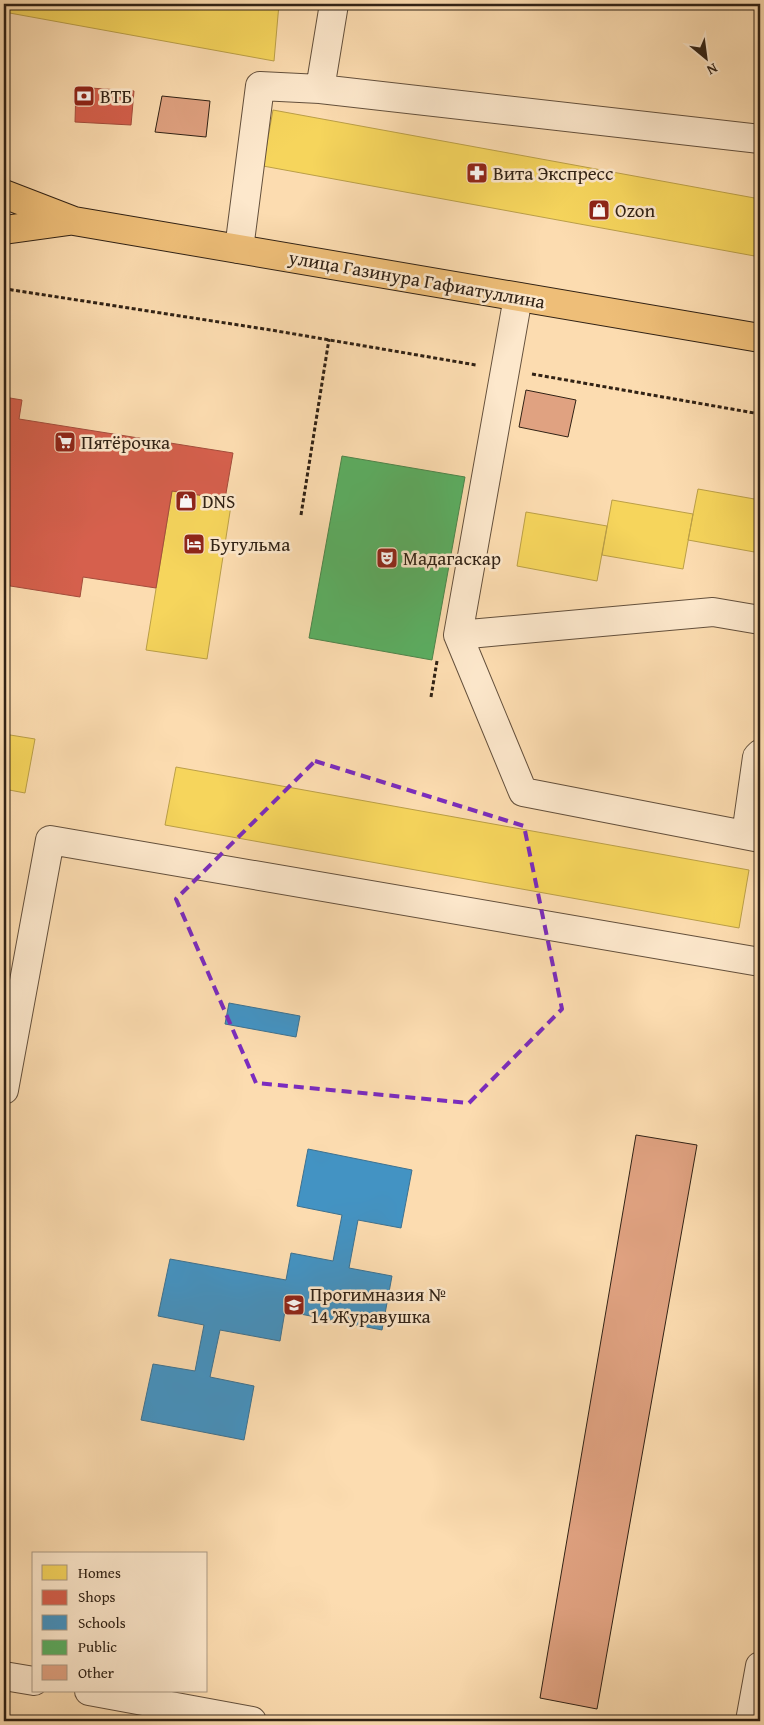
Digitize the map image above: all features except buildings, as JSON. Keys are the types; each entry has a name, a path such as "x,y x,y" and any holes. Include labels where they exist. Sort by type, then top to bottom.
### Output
{"main road":[{"path":"4,194 74,221"},
{"name":"улица Газинура Гафиатуллина","path":"74,221 760,338"},
{"path":"4,230 74,221"}],"street":[{"path":"320,89 334,4"},
{"path":"239,249 260,86 320,89 760,140"},
{"path":"518,297 458,635 523,792 753,837 756,757 760,754"},
{"path":"458,635 713,612 760,620"},
{"path":"4,1090 50,840 760,962"},
{"path":"750,1721 760,1666"},
{"path":"4,1676 32,1681"},
{"path":"94,1692 252,1721"}],"path":[{"path":"4,290 329,339 760,414"},
{"path":"301,515 329,339"}],"highlighted area":[{"path":"315,761 524,826 562,1009 469,1103 256,1083 176,899"}],"place":[{"name":"ВТБ","path":"84,96"},
{"name":"Вита Экспресс","path":"477,173"},
{"name":"Ozon","path":"599,210"},
{"name":"Пятёрочка","path":"65,442"},
{"name":"DNS","path":"186,501"},
{"name":"Бугульма","path":"194,544"},
{"name":"Мадагаскар","path":"387,558"},
{"name":"Прогимназия № 14 Журавушка","path":"294,1305"}]}
